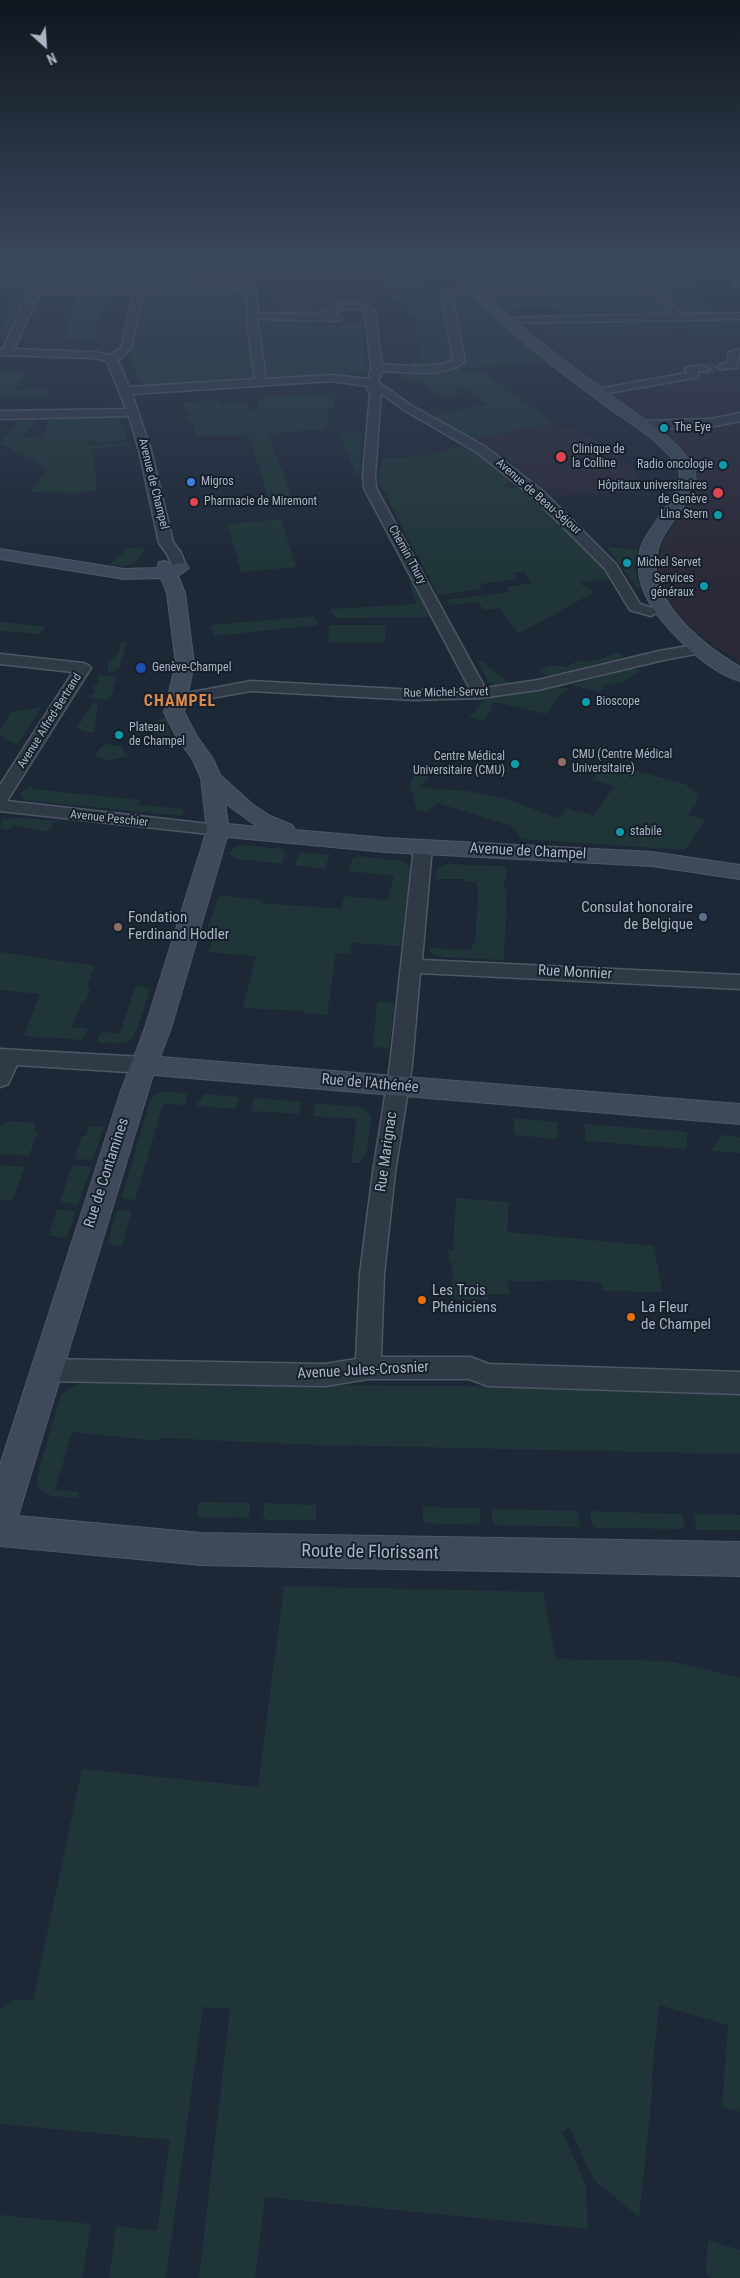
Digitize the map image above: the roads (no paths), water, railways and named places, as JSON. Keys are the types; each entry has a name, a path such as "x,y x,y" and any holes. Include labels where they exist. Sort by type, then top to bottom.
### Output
{"main road":[{"path":"566,366 641,425 678,457 689,471 690,479 684,496 658,531 650,548 646,566 650,588 648,603 663,632 692,651 740,675"},
{"path":"0,554 134,575 171,569"},
{"name":"Avenue de Champel","path":"171,569 185,578 197,659 196,673 174,712 186,736 203,759 211,778 218,830 423,847 652,859 740,872"},
{"path":"650,588 692,651 715,676 740,690"},
{"path":"651,612 670,619"},
{"name":"Avenue de Champel","path":"211,778 236,804 259,820 282,830 314,839"},
{"name":"Rue de Contamines","path":"0,1518 134,1092 178,964 218,830"},
{"name":"Rue de l'Athénée","path":"144,1065 740,1114"},
{"name":"Route de Florissant","path":"0,1530 201,1549 740,1559"}],"street":[{"name":"Avenue de Champel","path":"115,366 146,450 166,543 174,553 171,569"},
{"path":"258,366 260,382"},
{"path":"125,391 337,378 372,383 376,377 377,367 440,366"},
{"path":"598,392 694,375 691,369 703,368"},
{"name":"Avenue de Beau-Séjour","path":"372,383 401,403 502,464 539,495 598,552 611,568 635,607 651,612"},
{"name":"Chemin Thury","path":"372,383 376,395 369,475 370,488 480,693"},
{"path":"375,405 390,408 401,403"},
{"path":"0,414 133,412"},
{"path":"641,425 710,423 739,417"},
{"name":"Rue Michel-Servet","path":"182,696 251,686 415,695 480,693 545,684 659,656 692,651"},
{"name":"Avenue Alfred-Bertrand","path":"0,658 83,668 0,799"},
{"name":"Avenue Peschier","path":"0,806 218,830"},
{"name":"Rue Marignac","path":"368,1368 372,1274 384,1172 397,1086 423,847"},
{"name":"Rue Monnier","path":"411,959 740,982"},
{"path":"0,1079 5,1056"},
{"name":"Rue de l'Athénée","path":"5,1056 144,1065"},
{"name":"Avenue Jules-Crosnier","path":"45,1370 325,1375 368,1368 470,1368 488,1375 740,1383"}],"tunnel":[{"path":"703,369 723,367"}],"place":[{"name":"The Eye","path":"664,428"},
{"name":"Clinique de la Colline","path":"561,457"},
{"name":"Radio oncologie","path":"723,465"},
{"name":"Migros","path":"191,482"},
{"name":"Hôpitaux universitaires de Genève","path":"718,493"},
{"name":"Pharmacie de Miremont","path":"194,502"},
{"name":"Lina Stern","path":"718,515"},
{"name":"Michel Servet","path":"627,563"},
{"name":"Services généraux","path":"704,586"},
{"name":"Genève-Champel","path":"141,668"},
{"name":"Bioscope","path":"586,702"},
{"name":"Plateau de Champel","path":"119,735"},
{"name":"CMU (Centre Médical Universitaire)","path":"562,762"},
{"name":"Centre Médical Universitaire (CMU)","path":"515,764"},
{"name":"stabile","path":"620,832"},
{"name":"Consulat honoraire de Belgique","path":"703,917"},
{"name":"Fondation Ferdinand Hodler","path":"118,927"},
{"name":"Les Trois Phéniciens","path":"422,1300"},
{"name":"La Fleur de Champel","path":"631,1317"}],"district":[{"name":"CHAMPEL","path":"180,702"}]}
